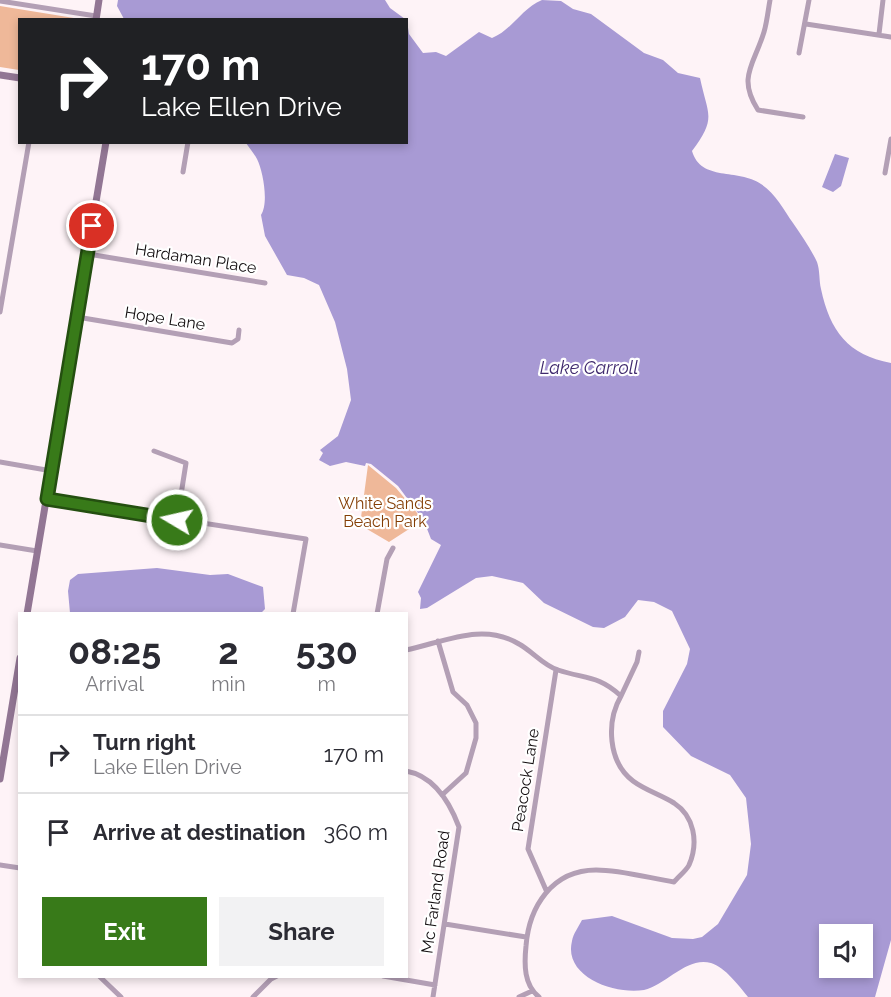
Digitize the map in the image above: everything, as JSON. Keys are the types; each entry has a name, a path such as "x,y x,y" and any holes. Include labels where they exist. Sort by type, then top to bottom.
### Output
{"street":[{"path":"0,1 28,2 96,18 99,0"},
{"path":"770,0 764,33 752,59 747,93 758,110 802,117"},
{"path":"800,53 807,24 809,0"},
{"path":"879,33 883,0"},
{"path":"807,24 879,33 891,38"},
{"path":"0,75 18,78"},
{"path":"885,173 891,139"},
{"path":"0,312 29,144"},
{"path":"27,612 106,144"},
{"path":"183,172 188,144"},
{"name":"Hardaman Place","path":"88,254 265,283"},
{"name":"Hope Lane","path":"77,317 232,343 237,339 239,330"},
{"path":"154,451 186,463 177,520"},
{"path":"0,462 52,471"},
{"path":"47,499 306,539 293,612"},
{"path":"0,545 37,551"},
{"path":"377,612 387,559 393,548"},
{"path":"408,649 468,635 499,634 519,644 556,670 587,675 606,682 621,696"},
{"path":"408,772 429,779 442,795 466,773 476,738 476,723 467,705 453,692 438,641"},
{"path":"539,997 532,991 524,966 526,937 533,909 546,890 572,874 595,870 674,882 688,866 694,845 693,827 686,813 634,782 622,771 613,750 611,729 621,696 637,662 639,652"},
{"name":"Peacock Lane","path":"546,890 528,849 556,670"},
{"path":"0,779 16,705 18,682"},
{"name":"Mc Farland Road","path":"434,997 459,827 442,795"},
{"path":"0,865 18,868"},
{"path":"445,924 526,937"},
{"path":"101,978 121,997"},
{"path":"253,997 271,978"},
{"path":"395,978 435,985"},
{"path":"519,997 532,991"}],"green space":[{"path":"0,6 74,18 18,18 18,70 0,67"},
{"name":"White Sands Beach Park","path":"368,465 396,488 423,520 389,542 360,525"}],"water":[{"path":"118,0 385,0 390,8 404,18 123,18 117,6"},
{"name":"Lake Carroll","path":"542,0 561,1 573,9 591,14 644,53 663,60 678,73 700,78 708,109 708,123 692,151 697,161 712,171 752,179 771,192 803,237 817,262 825,304 843,339 863,354 891,363 891,940 875,997 748,997 721,968 702,962 685,967 644,990 619,990 594,981 583,974 575,965 571,954 573,938 582,920 612,916 672,938 702,937 718,924 747,875 751,844 746,798 730,775 691,756 663,727 663,711 687,664 690,649 672,611 654,602 638,600 625,617 604,628 593,627 544,603 523,583 492,576 476,578 427,608 420,609 421,598 418,592 441,545 431,539 424,521 398,486 371,464 366,463 365,466 346,462 330,466 319,460 323,453 320,450 338,436 351,400 347,369 335,322 319,285 304,278 287,275 265,236 261,215 265,203 263,179 257,159 247,144 408,144 408,28 409,34 423,53 436,52 446,56 479,32 492,38 505,30 528,9"},
{"path":"835,154 849,158 841,186 833,192 822,187"},
{"path":"157,568 210,575 228,574 263,587 265,609 262,612 70,612 68,591 70,580 78,574"}],"route":[{"path":"92,226 47,499 177,520"}]}
